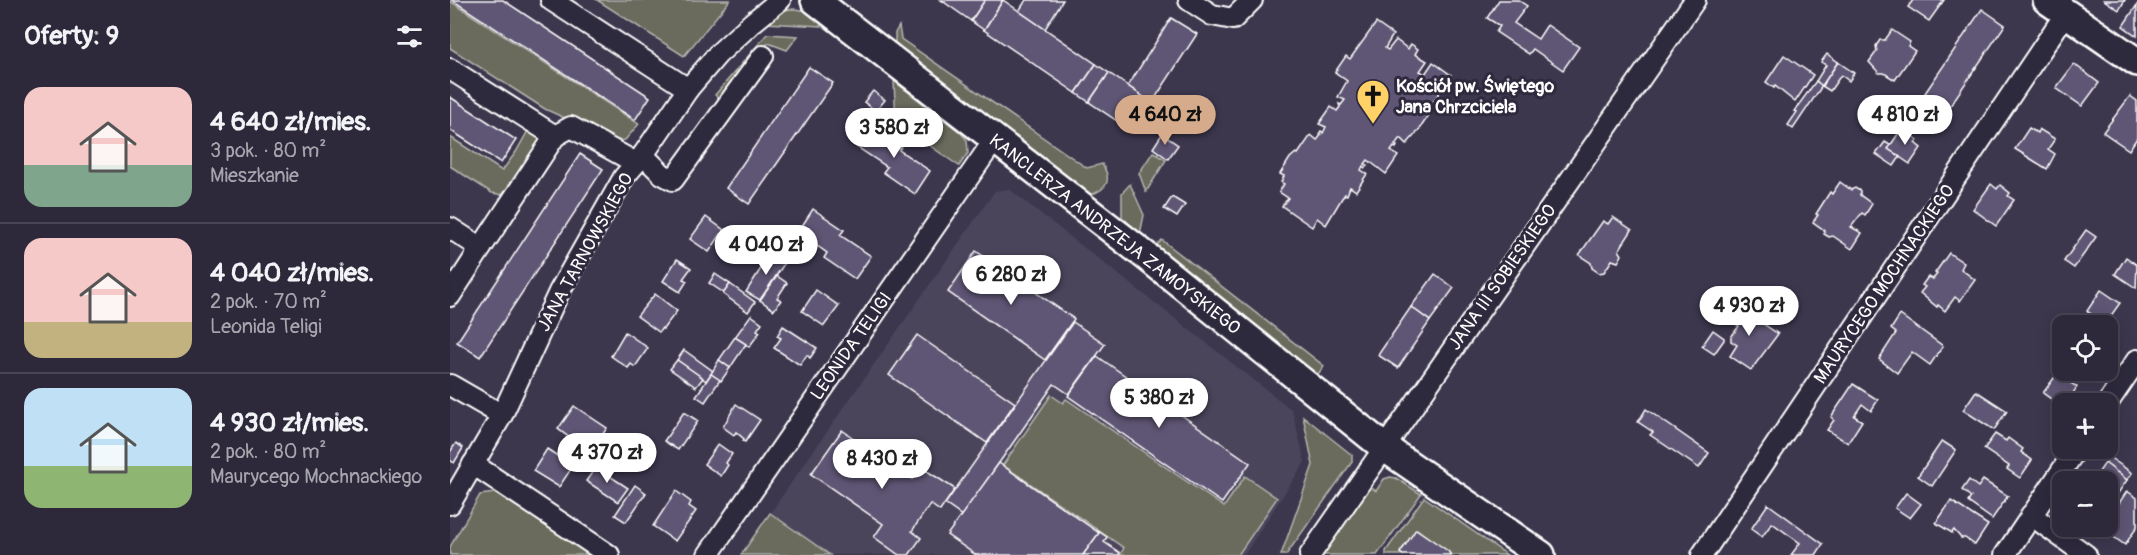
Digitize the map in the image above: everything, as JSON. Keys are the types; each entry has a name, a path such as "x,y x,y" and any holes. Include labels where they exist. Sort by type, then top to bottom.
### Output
{"street":[{"path":"552,0 688,89"},
{"name":"JANA TARNOWSKIEGO","path":"450,504 502,415 559,292 624,177 688,89 718,54 780,0"},
{"name":"KANCLERZA ANDRZEJA ZAMOYSKIEGO","path":"815,0 1146,256 1385,448 1541,555"},
{"path":"1189,0 1212,15 1233,20 1252,0"},
{"name":"JANA III SOBIESKIEGO","path":"1310,555 1695,0"},
{"path":"2056,4 2137,62"},
{"name":"MAURYCEGO MOCHNACKIEGO","path":"1702,555 2056,4"},
{"path":"450,296 555,136 572,127 639,159 673,180 764,56"},
{"path":"450,69 555,136"},
{"name":"LEONIDA TELIGI","path":"708,555 995,139"},
{"path":"450,228 481,248"},
{"path":"2114,393 2137,360"},
{"path":"450,385 502,415"},
{"path":"2004,555 2069,459"},
{"path":"473,464 609,555"},
{"path":"2031,515 2086,555"}],"shaded area":[{"path":"1009,189 1292,410 1305,462 1244,555 741,555 995,191"}],"green space":[{"path":"597,0 730,0 684,56"},
{"path":"450,1 639,124 625,140 615,141 545,109 450,48"},
{"path":"781,10 809,11 829,23 822,26 766,23"},
{"path":"899,26 901,39 1087,168 1102,164 1107,177 1105,186 1096,193 1083,197 895,47 895,33"},
{"path":"767,34 798,36 787,50 768,43 724,103 715,95"},
{"path":"894,81 960,132 967,140 968,153 959,166 896,122"},
{"path":"529,129 535,131 541,142 503,195 492,193 450,166 450,137 502,171"},
{"path":"1153,152 1166,160 1146,192 1139,173"},
{"path":"1130,184 1144,215 1140,234 1122,217 1122,193"},
{"path":"1162,240 1324,366 1318,374 1308,376 1155,247"},
{"path":"1051,395 1063,403 1066,399 1224,507 1245,476 1277,498 1238,555 1120,555 1124,548 1003,465"},
{"path":"1303,416 1352,455 1352,462 1286,555 1281,555 1313,465"},
{"path":"1396,478 1421,494 1377,555 1319,555 1368,485 1376,491 1384,479"},
{"path":"503,492 599,555 450,555 450,547 480,495"},
{"path":"1424,497 1507,555 1451,555 1417,529 1400,552 1403,555 1386,555 1386,551"},
{"path":"770,513 830,555 741,555"}],"building":[{"path":"452,0 503,0 650,97 635,120"},
{"path":"941,0 985,0 971,21"},
{"path":"985,0 1003,0 984,30 971,21"},
{"path":"1003,0 1096,64 1076,93 984,30"},
{"path":"1026,0 1063,0 1045,29 1019,11"},
{"path":"1499,0 1518,0 1527,6 1514,23 1538,39 1547,25 1579,47 1563,70 1533,49 1529,54 1496,32 1500,26 1487,18"},
{"path":"1913,0 1944,0 1929,21 1908,7"},
{"path":"2104,0 2125,0 2119,10"},
{"path":"2137,5 2137,36 2123,26"},
{"path":"1982,9 2005,25 1948,109 1925,93"},
{"path":"1171,18 1197,34 1152,103 1128,86"},
{"name":"Kościół pw. Świętego Jana Chrzciciela","path":"1376,23 1393,35 1385,48 1388,50 1396,40 1408,49 1411,44 1418,49 1415,54 1427,61 1420,71 1425,74 1433,62 1451,75 1428,110 1431,112 1419,130 1407,144 1399,139 1395,145 1396,148 1394,147 1391,151 1398,156 1386,174 1368,160 1365,168 1363,166 1361,170 1367,174 1356,191 1350,187 1326,225 1317,218 1312,227 1282,206 1288,198 1279,192 1284,184 1281,182 1284,176 1280,174 1290,158 1298,154 1311,135 1317,140 1321,131 1323,133 1326,127 1319,124 1331,107 1337,111 1339,104 1341,105 1345,100 1338,97 1347,81 1335,72 1346,56 1350,59"},
{"path":"1892,30 1910,42 1908,46 1915,51 1895,80 1884,73 1879,73 1869,62 1877,51 1876,46 1880,40 1885,40"},
{"path":"1827,54 1838,62 1822,86 1816,81 1826,65 1821,62"},
{"path":"1784,55 1813,75 1795,102 1775,86 1774,88 1766,82"},
{"path":"1838,62 1854,73 1849,81 1841,75 1830,91 1822,86"},
{"path":"1096,64 1109,73 1089,102 1076,93"},
{"path":"2074,64 2099,83 2082,106 2056,88"},
{"path":"809,67 833,83 749,204 726,188"},
{"path":"1109,73 1152,103 1132,131 1089,102"},
{"path":"1816,81 1822,86 1793,129 1788,125 1797,112 1794,111"},
{"path":"873,91 885,100 876,111 864,102"},
{"path":"2130,96 2137,101 2137,138 2129,150 2103,132"},
{"path":"450,97 516,140 501,163 450,130"},
{"path":"873,124 903,144 899,150 930,171 915,194 883,172 887,167 857,147"},
{"path":"1902,128 1918,140 1915,143 1921,148 1910,164 1888,149"},
{"path":"2029,128 2037,133 2039,129 2055,139 2048,149 2055,154 2047,169 2015,149"},
{"path":"1162,134 1178,145 1168,159 1153,148"},
{"path":"1885,142 1890,145 1888,149 1900,157 1894,166 1876,154"},
{"path":"580,154 603,169 480,357 457,342"},
{"path":"1840,182 1851,190 1855,188 1860,191 1860,195 1872,204 1865,215 1862,213 1851,227 1862,233 1852,249 1833,236 1829,237 1824,234 1824,230 1813,222 1830,192 1832,194"},
{"path":"1991,184 1997,189 2000,185 2010,193 2008,196 2014,200 1996,226 1973,209"},
{"path":"1172,197 1185,205 1177,217 1164,209"},
{"path":"813,209 844,230 840,235 871,256 855,279 824,258 827,253 798,232"},
{"path":"706,217 724,230 709,252 690,239"},
{"path":"1613,217 1632,230 1619,250 1622,255 1618,262 1612,260 1604,272 1599,273 1592,268 1591,263 1579,255 1603,221 1608,224"},
{"path":"2086,230 2096,237 2074,268 2064,261"},
{"path":"772,251 786,261 760,300 746,292"},
{"path":"976,251 1074,319 1045,360 948,292"},
{"path":"1949,253 1964,263 1961,269 1975,280 1960,301 1955,297 1945,311 1920,293 1925,287 1922,285 1928,277 1933,279"},
{"path":"2126,257 2137,265 2136,288 2115,274"},
{"path":"677,259 691,268 683,279 687,281 680,292 663,281"},
{"path":"715,274 730,284 724,293 709,283"},
{"path":"1435,274 1454,288 1430,321 1411,307"},
{"path":"777,276 787,283 777,298 781,300 774,310 760,300"},
{"path":"730,284 755,302 748,312 723,294"},
{"path":"816,290 839,306 824,326 802,311"},
{"path":"2101,290 2120,303 2111,315 2093,315 2087,311"},
{"path":"655,294 677,311 659,332 637,316"},
{"path":"1734,304 1778,334 1751,370 1730,356 1737,345 1731,341 1731,337 1739,326 1725,317"},
{"path":"1411,307 1430,321 1398,368 1378,355"},
{"path":"751,315 762,323 757,330 760,332 749,347 735,337"},
{"path":"1900,315 1943,346 1930,365 1912,352 1897,373 1879,359 1896,333 1891,329"},
{"path":"1073,322 1105,344 1069,394 1054,384 962,516 945,504"},
{"path":"783,326 817,348 810,358 807,355 800,365 774,348 781,338 777,336"},
{"path":"1713,330 1724,338 1714,354 1702,346"},
{"path":"625,332 648,348 635,367 631,364 628,368 611,356"},
{"path":"917,335 1015,403 987,443 889,375"},
{"path":"735,337 746,344 730,368 719,360"},
{"path":"684,350 713,371 706,381 677,360"},
{"path":"1097,356 1250,463 1222,503 1068,396"},
{"path":"677,360 703,378 696,387 670,369"},
{"path":"719,360 730,368 721,381 711,374"},
{"path":"711,374 720,380 705,402 696,396"},
{"path":"2052,381 2068,381 2077,387 2073,393 2052,393 2052,400 2043,393"},
{"path":"1853,384 1878,400 1871,411 1862,404 1854,416 1862,421 1848,443 1827,430 1834,420 1831,417"},
{"path":"1976,391 2007,411 1994,430 1963,410"},
{"path":"736,404 760,420 745,442 736,432 734,435 723,427"},
{"path":"574,406 607,428 592,450 582,447 558,429"},
{"path":"1646,409 1709,453 1699,468 1650,435 1653,432 1638,422"},
{"path":"684,412 698,421 678,450 664,441"},
{"path":"842,430 912,479 921,467 955,489 940,511 930,504 912,531 921,538 909,555 899,555 874,537 883,524 811,474"},
{"path":"1995,434 2006,441 2008,438 2023,449 2021,452 2032,460 2020,478 2007,469 2009,466 1984,449"},
{"path":"1942,441 1956,450 1932,486 1918,476"},
{"path":"456,443 463,448 454,463 450,460 450,452"},
{"path":"718,444 732,454 721,476 704,464"},
{"path":"547,449 573,466 559,487 533,471"},
{"path":"2108,459 2112,459 2132,473 2127,480 2105,463"},
{"path":"999,463 1099,533 1083,555 976,555 947,535"},
{"path":"2105,463 2115,471 2100,471"},
{"path":"596,467 628,488 618,502 586,481"},
{"path":"2118,473 2127,480 2118,493"},
{"path":"1969,480 1978,487 1983,480 2008,496 1992,519 1968,502 1971,497 1962,490"},
{"path":"635,485 646,493 626,522 615,515"},
{"path":"676,491 691,502 689,506 696,511 675,541 653,526"},
{"path":"2127,491 2137,498 2137,527 2125,545 2114,537 2118,537 2118,505"},
{"path":"1906,493 1921,504 1910,518 1895,508"},
{"path":"1951,501 1988,525 1975,545 1961,538 1954,530 1952,533 1936,523"},
{"path":"1768,504 1823,544 1816,555 1791,555 1800,543 1772,523 1762,537 1751,529"},
{"path":"1416,529 1451,555 1403,555 1400,553"},
{"path":"1098,531 1107,537 1104,542 1120,553 1119,555 1083,555 1099,533"}],"place":[{"name":"Kościół pw. Świętego Jana Chrzciciela","path":"1373,125"}]}
